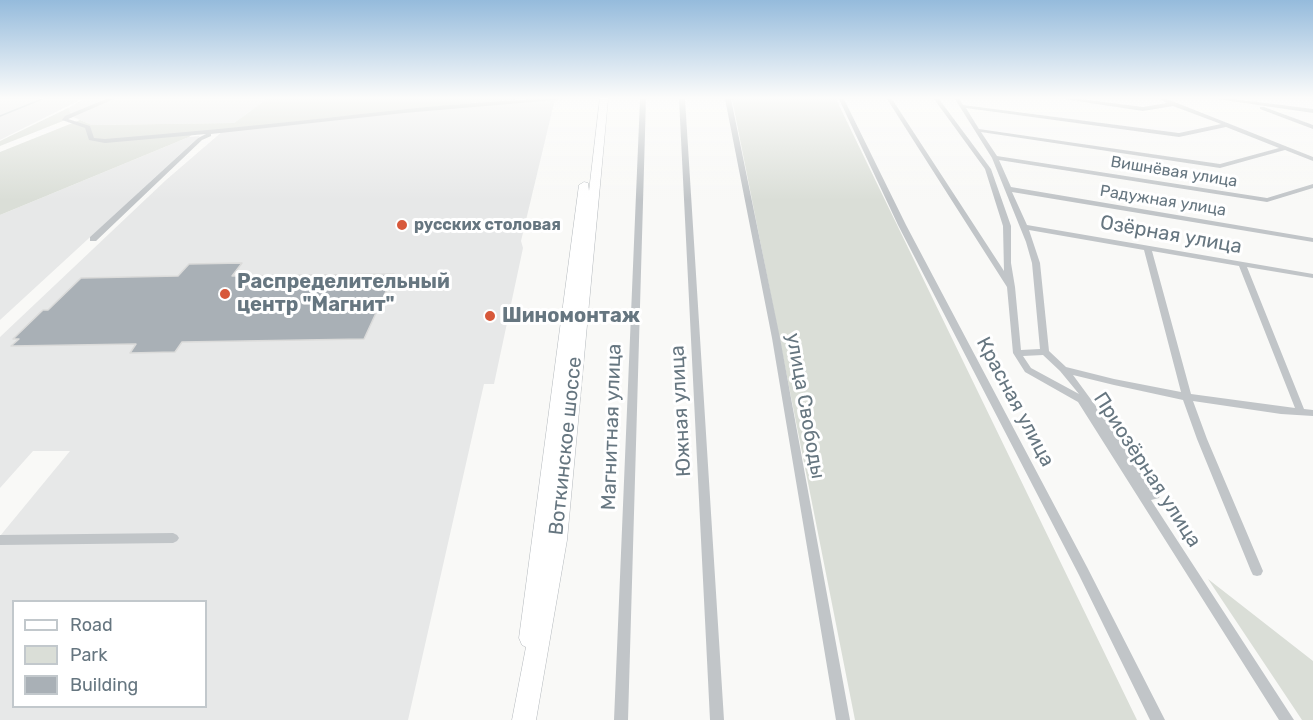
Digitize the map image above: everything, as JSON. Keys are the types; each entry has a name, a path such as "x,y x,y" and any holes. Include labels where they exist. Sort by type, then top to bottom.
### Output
{"main road":[{"name":"Воткинское шоссе","path":"522,720 564,336 592,133"},
{"name":"Воткинское шоссе","path":"522,720 557,540 600,133"}],"street":[{"path":"90,133 89,137 95,141 205,133"},
{"path":"93,239 200,140 212,133"},
{"name":"Магнитная улица","path":"621,720 641,133"},
{"name":"Южная улица","path":"684,133 717,720"},
{"name":"улица Свободы","path":"735,133 776,338 843,720"},
{"name":"Красная улица","path":"857,133 902,225 1083,571 1158,720"},
{"path":"911,133 1011,287"},
{"path":"961,133 988,169 1007,225 1007,263 1017,353 1045,352"},
{"path":"979,133 995,158 1024,227 1036,263 1045,352 1077,385 1155,495 1143,497"},
{"path":"995,133 1220,166 1285,148"},
{"path":"1161,133 1179,135 1190,133"},
{"path":"1245,133 1313,159"},
{"name":"Вишнёвая улица","path":"995,158 1267,200 1313,186"},
{"name":"Радужная улица","path":"1008,189 1313,240"},
{"name":"Озёрная улица","path":"1024,227 1313,276"},
{"path":"1148,249 1187,396 1202,439 1257,571"},
{"path":"1242,264 1300,411"},
{"name":"Приозёрная улица","path":"1017,353 1028,370 1081,400 1287,720"},
{"path":"1063,369 1187,396 1281,411 1313,413"},
{"path":"0,540 172,538"}],"shaded area":[{"path":"0,133 15,133 0,140"},
{"path":"221,133 547,133 521,241 523,248 494,384 484,384 408,720 0,720 0,536 70,451 33,451 0,488 0,337 166,180"},
{"path":"200,136 0,320 0,215 189,137"}],"green space":[{"path":"17,133 34,133 0,146 0,141"},
{"path":"49,133 198,133 0,215 0,152"},
{"path":"739,133 852,133 1137,720 855,720"},
{"path":"1208,579 1313,661 1313,720 1302,720"}],"building":[{"name":"Распределительный центр \"Магнит\"","path":"242,263 232,276 394,274 364,339 182,342 175,352 130,353 136,344 11,346 19,339 13,339 81,278 178,276 189,264"}],"place":[{"name":"русских столовая","path":"402,225"},
{"name":"Распределительный центр \"Магнит\"","path":"225,294"},
{"name":"Шиномонтаж","path":"490,316"}]}
